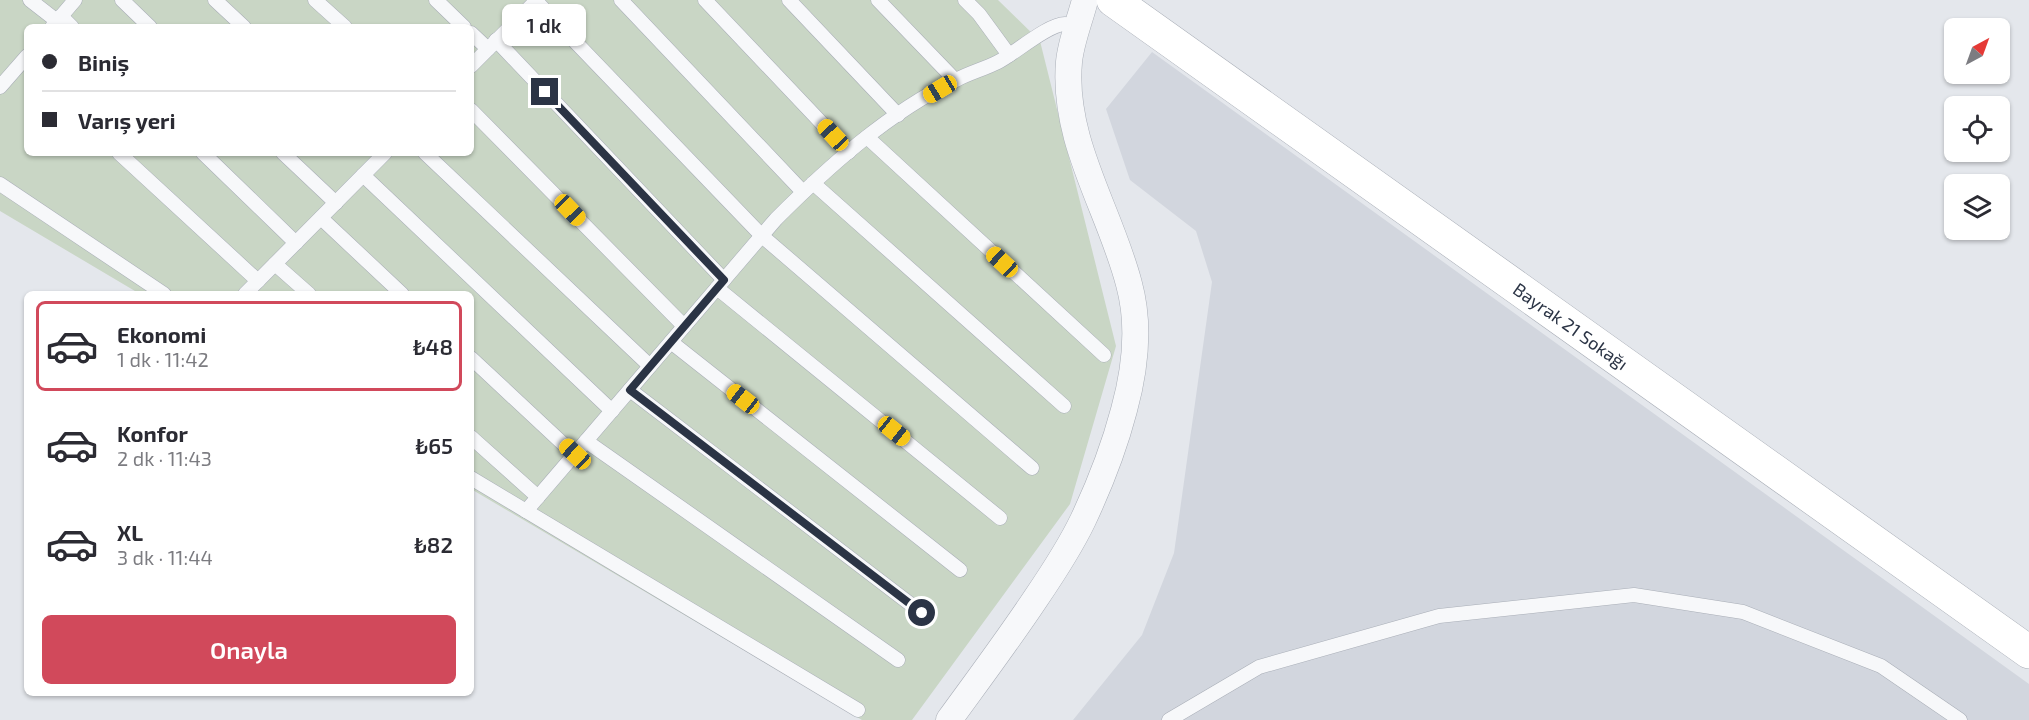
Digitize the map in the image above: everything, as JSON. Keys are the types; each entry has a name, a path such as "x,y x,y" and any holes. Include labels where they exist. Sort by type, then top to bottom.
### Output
{"street":[{"path":"948,720 1011,635 1057,566 1082,522 1103,476 1117,437 1131,380 1135,343 1130,284 1085,165 1075,133 1072,110 1069,60 1085,0"},
{"name":"Bayrak 21 Sokağı","path":"1113,0 2029,652"}],"lane":[{"path":"30,0 56,22 75,0"},
{"path":"122,0 147,24"},
{"path":"214,0 241,24"},
{"path":"315,0 342,24"},
{"path":"436,0 461,24"},
{"path":"621,0 808,187 1064,406"},
{"path":"705,0 849,152"},
{"path":"789,0 898,115"},
{"path":"878,0 955,80"},
{"path":"966,0 1009,55"},
{"path":"474,63 534,1 762,236 1032,468"},
{"path":"526,511 762,236 808,187 867,137 955,80 998,62 1053,27 1064,24 1078,27"},
{"path":"474,35 492,45 721,284 1000,518"},
{"path":"0,64 22,66"},
{"path":"0,87 22,66"},
{"path":"474,113 684,326"},
{"path":"867,137 1104,355"},
{"path":"121,156 258,281"},
{"path":"206,156 296,243"},
{"path":"286,156 336,203"},
{"path":"248,291 380,156"},
{"path":"428,156 650,366"},
{"path":"363,175 612,411"},
{"path":"0,184 160,291"},
{"path":"321,218 399,291"},
{"path":"275,264 306,291"},
{"path":"671,342 960,570"},
{"path":"474,361 575,454"},
{"path":"630,390 922,613"},
{"path":"474,440 538,497"},
{"path":"586,441 898,660"},
{"path":"474,480 858,710"},
{"path":"1169,720 1259,667 1439,616 1634,595 1743,612 1881,666 1960,720"}],"shaded area":[{"path":"1152,52 2029,684 2029,720 1073,720 1142,635 1174,553 1212,282 1196,231 1130,180 1106,109"}],"green space":[{"path":"0,0 998,0 1040,41 1116,346 1070,504 912,720 862,720 474,491 474,291 135,291 0,211"}],"route":[{"path":"545,92 724,280 630,390 922,613"}]}
